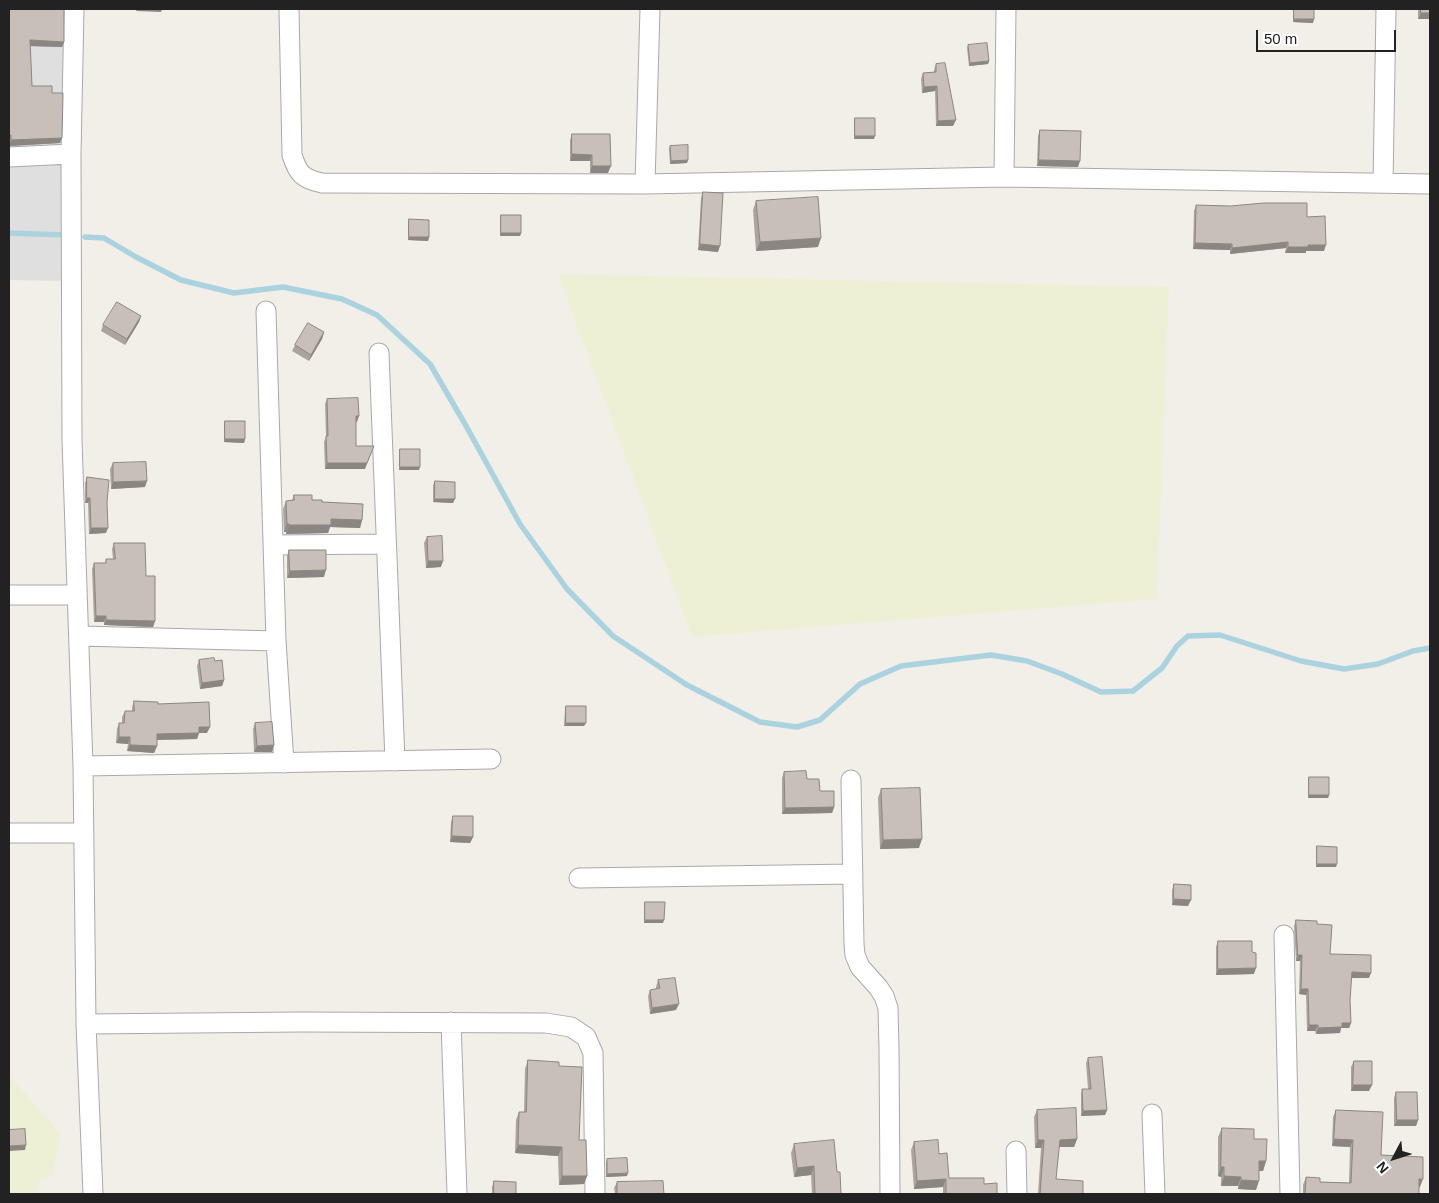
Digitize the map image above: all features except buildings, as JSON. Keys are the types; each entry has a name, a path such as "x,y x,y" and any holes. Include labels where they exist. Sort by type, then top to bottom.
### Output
{"street":[{"path":"74,9 71,154 72,440 83,766 86,1024 93,1194"},
{"path":"289,9 292,155 296,168 302,176 322,183 644,184 1004,177 1430,184"},
{"path":"644,184 650,9"},
{"path":"1004,177 1006,9"},
{"path":"1383,183 1386,9"},
{"path":"9,157 71,154"},
{"path":"266,311 276,641 284,763"},
{"path":"379,354 395,761"},
{"path":"273,545 386,544"},
{"path":"9,595 78,595"},
{"path":"78,636 276,641"},
{"path":"83,766 491,760"},
{"path":"851,780 855,955 860,966 884,996 888,1008 890,1194"},
{"path":"9,833 84,833"},
{"path":"579,878 853,874"},
{"path":"1284,936 1290,1194"},
{"path":"86,1024 451,1022 546,1023 571,1027 586,1037 592,1053 595,1194"},
{"path":"451,1022 457,1194"},
{"path":"1152,1114 1155,1194"},
{"path":"1016,1151 1017,1194"}],"shaded area":[{"path":"9,9 76,9 72,281 9,280"}],"green space":[{"path":"558,274 1169,287 1157,599 692,637"},
{"path":"9,1075 60,1133 53,1176 40,1181 37,1194 9,1194"}],"waterway":[{"path":"9,233 66,235"},
{"path":"85,237 104,238 181,280 234,293 283,287 342,299 377,315 430,364 520,524 567,589 613,636 687,685 760,722 797,727 820,720 860,684 901,666 991,655 1027,661 1062,674 1101,692 1133,691 1162,668 1177,646 1188,636 1220,635 1301,661 1344,669 1378,664 1413,651 1430,648"}]}
